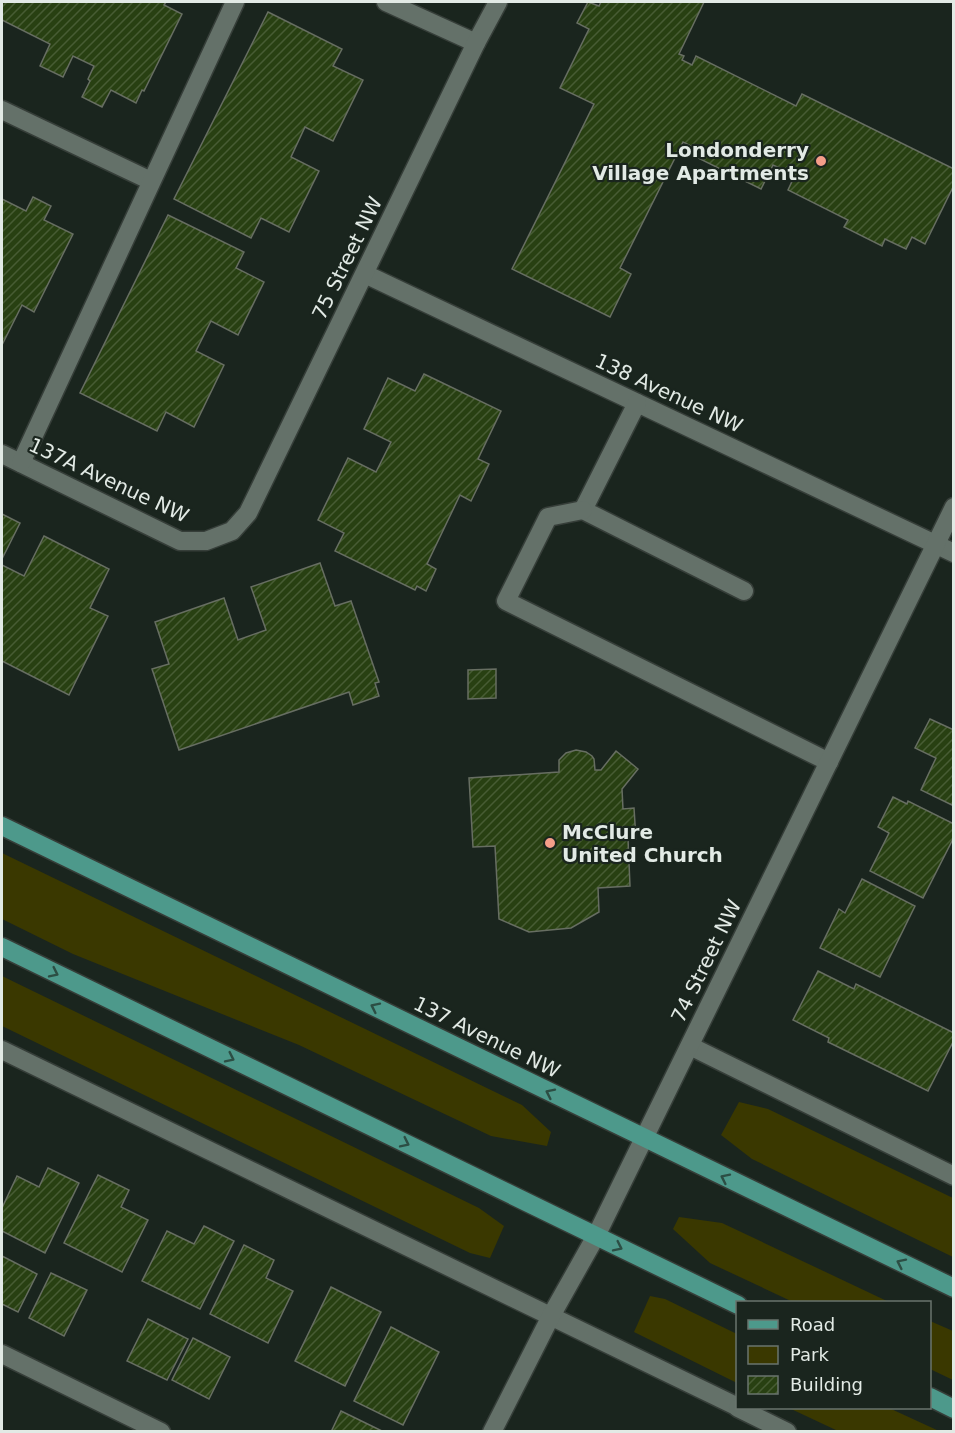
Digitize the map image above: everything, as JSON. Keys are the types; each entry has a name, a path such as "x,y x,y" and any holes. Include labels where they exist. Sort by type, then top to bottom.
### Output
{"main road":[{"name":"137 Avenue NW","path":"2,826 954,1288"},
{"path":"2,947 736,1304"},
{"path":"931,1398 954,1409"}],"street":[{"path":"21,463 235,2"},
{"path":"386,2 476,43"},
{"name":"75 Street NW","path":"232,531 248,513 498,2"},
{"path":"2,110 151,181"},
{"name":"138 Avenue NW","path":"365,274 954,553"},
{"path":"583,510 637,403"},
{"name":"137A Avenue NW","path":"2,454 180,541 206,541 232,531"},
{"name":"74 Street NW","path":"492,1431 551,1316 596,1236 954,507"},
{"path":"744,591 583,510 548,517 507,601 829,762"},
{"path":"690,1046 954,1176"},
{"path":"2,1050 736,1406"},
{"path":"2,1354 156,1430"},
{"path":"742,1409 787,1431"}],"green space":[{"path":"2,853 522,1105 551,1132 547,1146 491,1136 299,1045 73,954 2,919"},
{"path":"2,976 479,1208 504,1226 490,1258 470,1253 2,1026"},
{"path":"739,1102 768,1109 953,1198 953,1257 752,1159 721,1135"},
{"path":"679,1217 722,1223 887,1301 791,1301 710,1263 673,1229"},
{"path":"650,1296 665,1299 736,1334 736,1383 634,1332"},
{"path":"931,1321 953,1331 953,1380 931,1369"},
{"path":"791,1409 891,1409 939,1431 838,1431"}],"building":[{"path":"2,2 166,2 164,5 182,14 136,103 111,90 102,107 82,97 94,66 73,56 63,77 40,66 50,44 2,20"},
{"name":"Londonderry Village Apartments","path":"588,2 599,6 601,2 704,2 679,54 684,56 682,60 692,65 696,56 796,106 802,94 954,169 954,185 925,244 912,237 906,249 885,239 882,246 844,227 848,220 788,190 795,175 773,165 761,189 698,158 701,151 683,142 620,268 631,274 610,317 512,269 594,104 560,88 589,29 577,23"},
{"path":"268,12 342,49 333,66 363,80 333,141 305,127 291,157 319,171 289,232 261,218 251,238 174,199"},
{"path":"33,197 51,206 44,220 73,234 34,312 22,305 2,345 2,199 26,211"},
{"path":"168,215 244,252 236,268 264,282 238,335 211,321 196,351 224,365 194,427 166,412 157,431 80,393"},
{"path":"424,374 501,411 478,459 489,464 471,501 460,495 427,564 436,569 426,591 417,586 415,590 335,551 344,533 318,520 348,458 376,472 391,442 364,429 388,378 415,391"},
{"path":"2,514 20,523 2,559"},
{"path":"44,536 109,569 90,608 108,616 69,695 2,661 2,565 24,576"},
{"path":"320,563 335,606 351,601 379,682 375,683 379,696 353,705 349,692 179,750 152,669 169,664 155,622 224,598 238,640 266,630 251,587"},
{"path":"496,669 496,698 468,699 468,670"},
{"path":"930,719 954,730 954,806 921,790 936,758 915,748"},
{"name":"McClure United Church","path":"576,750 592,756 595,770 601,770 616,751 638,769 622,789 623,809 634,808 636,839 628,839 630,886 598,888 599,912 571,928 529,932 499,919 495,846 473,847 469,778 559,772 559,760 566,753"},
{"path":"893,797 907,804 908,801 954,824 954,837 923,898 870,871 889,833 878,827"},
{"path":"862,879 915,906 880,977 820,948 839,909 845,913"},
{"path":"818,971 854,989 856,984 954,1033 954,1040 928,1091 828,1042 829,1038 793,1020"},
{"path":"48,1168 79,1183 45,1253 2,1231 2,1208 17,1176 39,1187"},
{"path":"98,1175 129,1190 121,1207 148,1220 122,1272 64,1243"},
{"path":"204,1226 234,1241 200,1309 142,1281 167,1231 194,1244"},
{"path":"244,1245 274,1260 266,1278 293,1291 268,1343 210,1314"},
{"path":"2,1256 37,1274 18,1312 2,1304"},
{"path":"51,1273 87,1290 64,1336 29,1318"},
{"path":"331,1287 381,1312 345,1386 295,1361"},
{"path":"148,1319 188,1339 167,1380 127,1361"},
{"path":"391,1327 439,1352 403,1425 354,1401"},
{"path":"193,1338 230,1357 209,1399 172,1380"},
{"path":"341,1411 382,1431 382,1432 331,1432"}],"place":[{"name":"Londonderry Village Apartments","path":"821,161"},
{"name":"McClure United Church","path":"550,843"}]}
